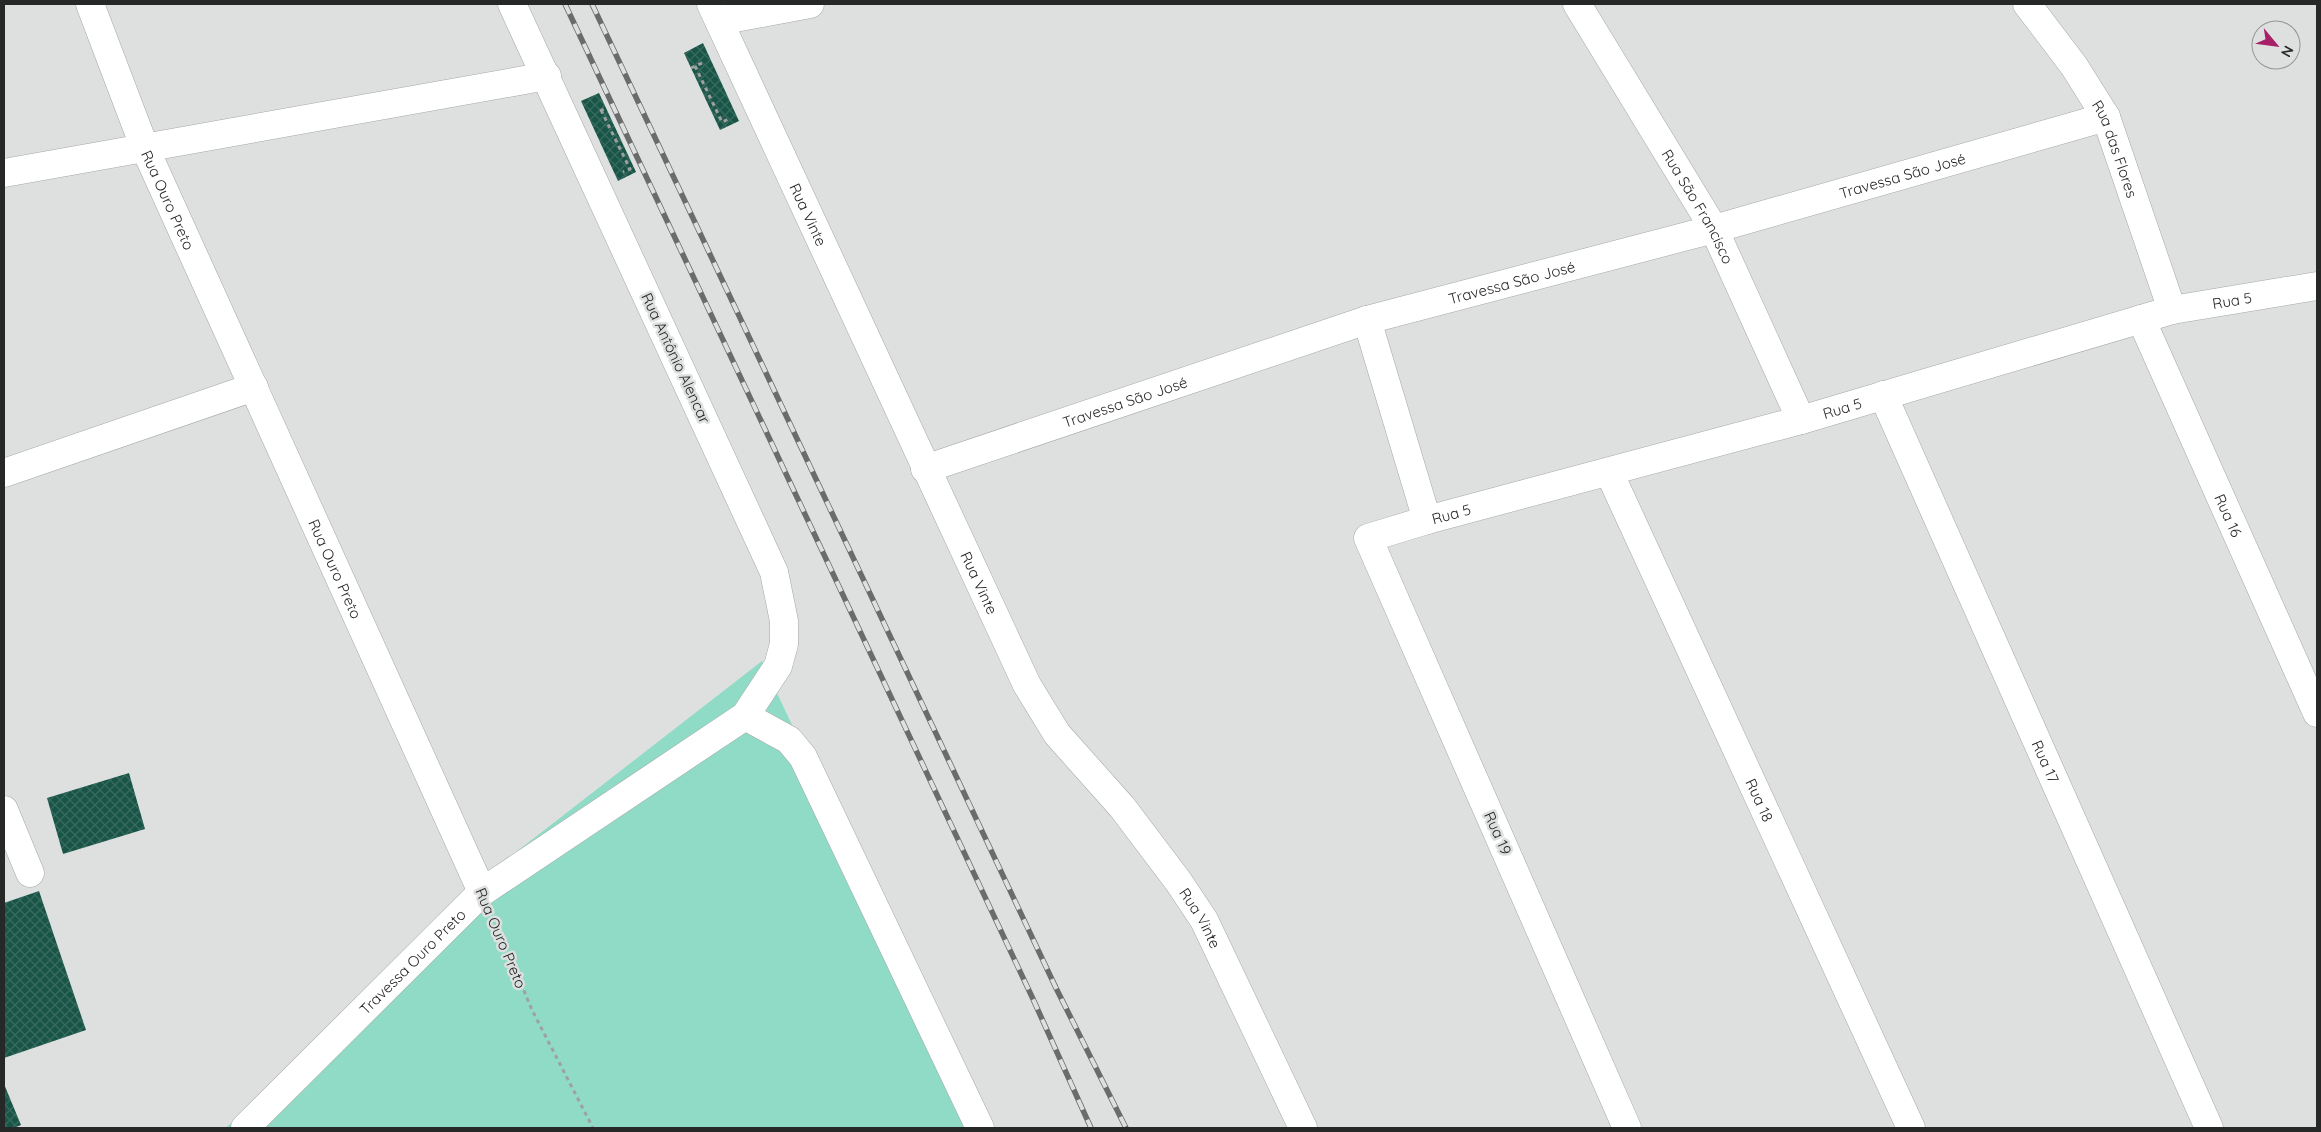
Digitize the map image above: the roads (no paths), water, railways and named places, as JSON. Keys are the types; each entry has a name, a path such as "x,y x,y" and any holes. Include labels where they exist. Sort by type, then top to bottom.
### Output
{"street":[{"name":"Rua Ouro Preto","path":"90,4 144,146 482,892"},
{"name":"Rua Antônio Alencar","path":"512,4 547,76 774,572 784,621 784,644 778,666 745,716"},
{"path":"715,12 810,4"},
{"name":"Rua São Francisco","path":"1577,4 1714,229 1801,420"},
{"name":"Rua das Flores","path":"2028,4 2074,66 2106,117 2172,310"},
{"name":"Rua Vinte","path":"715,12 925,469 1027,685 1058,734 1122,807 1178,880 1204,920 1303,1128"},
{"path":"4,173 144,146 547,76"},
{"name":"Travessa São José","path":"925,469 1367,320 1714,229 2106,117"},
{"name":"Rua 5","path":"1368,538 1427,520 1801,420 2172,310 2317,286"},
{"name":"Rua 16","path":"2142,318 2317,713"},
{"path":"1367,320 1427,520"},
{"path":"4,473 254,387"},
{"name":"Rua 17","path":"1883,395 2209,1128"},
{"name":"Rua 18","path":"1609,472 1911,1128"},
{"name":"Rua 19","path":"1368,538 1627,1128"},
{"path":"745,716 789,740 803,757 980,1128"},
{"name":"Travessa Ouro Preto","path":"245,1128 482,892 745,716"},
{"path":"4,810 30,873"}],"railway":[{"path":"565,4 1033,999 1091,1128"},
{"path":"592,4 1056,988 1126,1128"}]}
